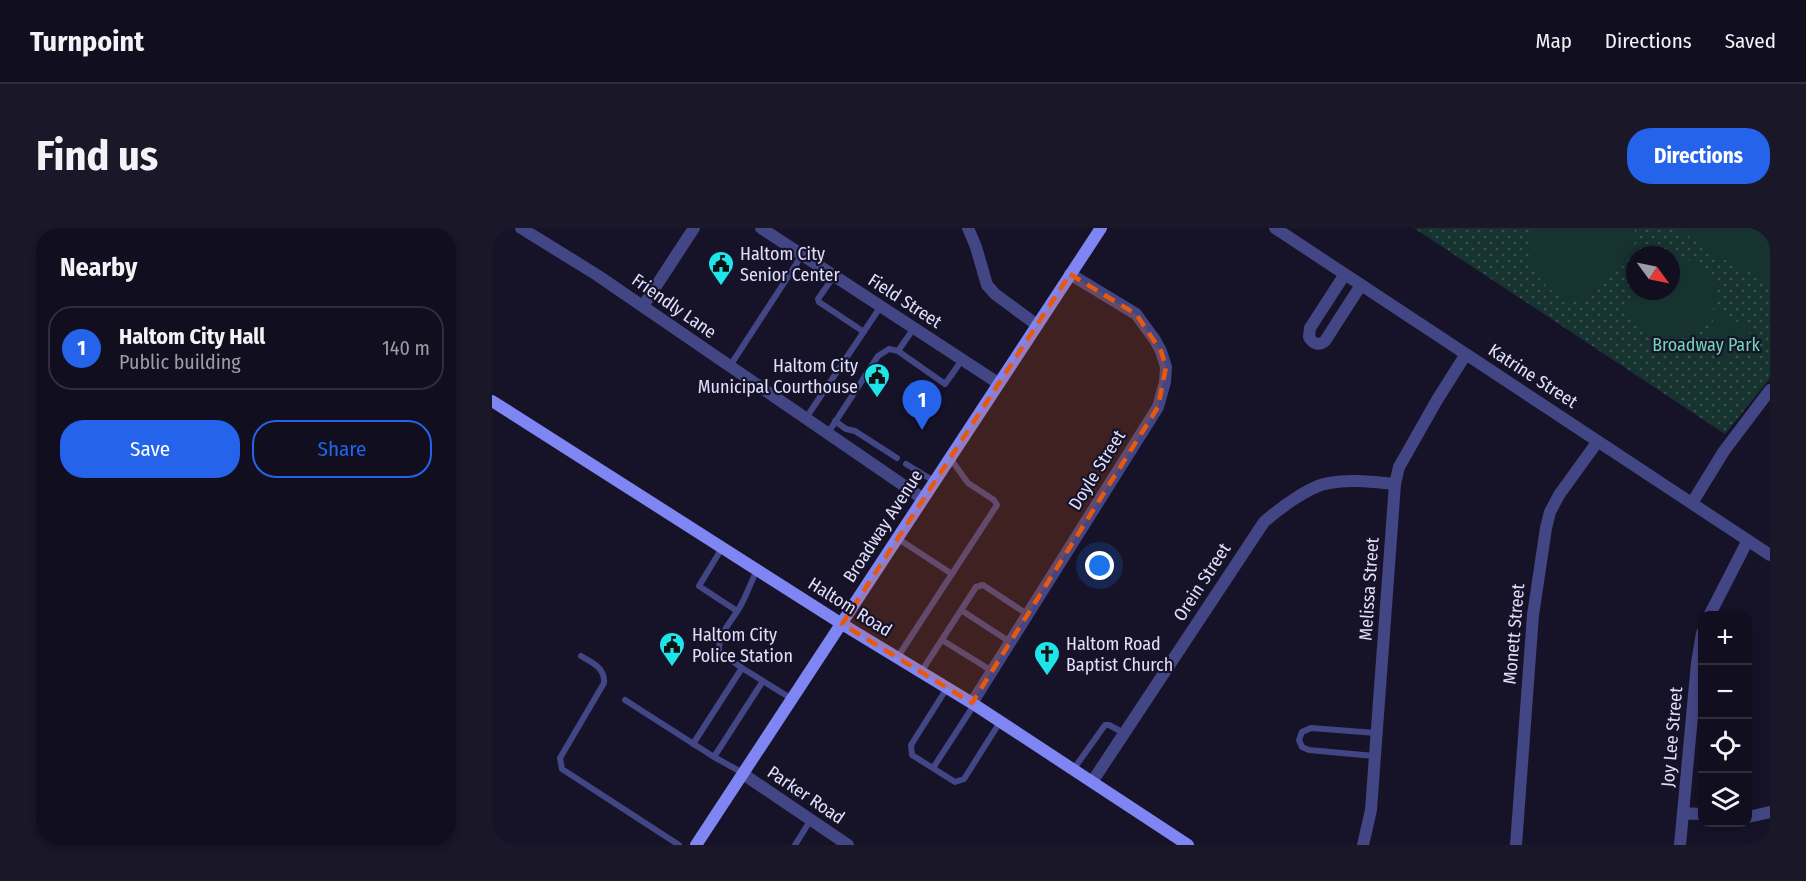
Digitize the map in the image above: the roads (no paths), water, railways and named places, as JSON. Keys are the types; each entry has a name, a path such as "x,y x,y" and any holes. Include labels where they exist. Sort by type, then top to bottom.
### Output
{"main road":[{"name":"Broadway Avenue","path":"696,845 1101,228"},
{"name":"Haltom Road","path":"492,401 842,624 973,704 1188,845"}],"street":[{"name":"Friendly Lane","path":"521,228 597,275 922,498"},
{"path":"643,306 694,228"},
{"name":"Field Street","path":"761,228 998,383"},
{"path":"968,228 987,285 995,294 1037,325"},
{"name":"Katrine Street","path":"1275,228 1770,555"},
{"name":"Doyle Street","path":"973,704 1158,407 1165,382 1166,367 1161,351 1136,314 1070,274"},
{"path":"1344,274 1310,328 1309,337 1313,343 1323,343 1328,339 1362,285"},
{"name":"Melissa Street","path":"1363,845 1371,810 1395,484 1399,467 1466,354"},
{"path":"1692,503 1724,451 1770,390"},
{"name":"Monett Street","path":"1516,845 1533,615 1546,528 1550,512 1559,495 1598,441"},
{"name":"Orein Street","path":"1092,782 1264,522 1279,508 1326,483 1359,481 1395,484"},
{"path":"1711,611 1748,540"},
{"name":"Joy Lee Street","path":"1680,845 1698,657"},
{"name":"Parker Road","path":"743,774 848,845"},
{"path":"1752,816 1770,812"},
{"path":"1683,813 1698,814"}],"lane":[{"path":"730,366 802,255"},
{"path":"834,276 819,302 864,332"},
{"path":"806,418 881,306"},
{"path":"898,351 914,328"},
{"path":"828,433 878,356 889,349 898,351 945,384 962,360"},
{"path":"835,422 846,429 855,431 897,458"},
{"path":"897,658 997,505 994,500 968,483 950,457"},
{"path":"906,464 934,481"},
{"path":"897,538 952,573"},
{"path":"722,548 699,586 737,611"},
{"path":"757,570 737,611 720,637 719,651 792,700"},
{"path":"921,672 976,587 983,585 1027,614"},
{"path":"961,610 1010,642"},
{"path":"942,640 992,671"},
{"path":"581,656 599,668 604,675 604,683 560,758 562,769 679,845"},
{"path":"693,744 742,668"},
{"path":"714,757 763,681"},
{"path":"947,688 911,745 912,754 933,768 955,782 964,779 1000,722"},
{"path":"625,700 743,774"},
{"path":"933,768 973,704"},
{"path":"1073,770 1105,725 1110,724 1125,734"},
{"path":"1374,756 1309,750 1302,747 1299,740 1302,732 1311,728 1376,733"},
{"path":"795,845 810,821"}],"place":[{"name":"Haltom City Senior Center","path":"721,287"},
{"name":"Haltom City Municipal Courthouse","path":"877,399"},
{"name":"Haltom City Hall","path":"922,430"},
{"name":"Haltom City Police Station","path":"672,668"},
{"name":"Haltom Road Baptist Church","path":"1047,677"}],"park label":[{"name":"Broadway Park","path":"1706,345"}]}
